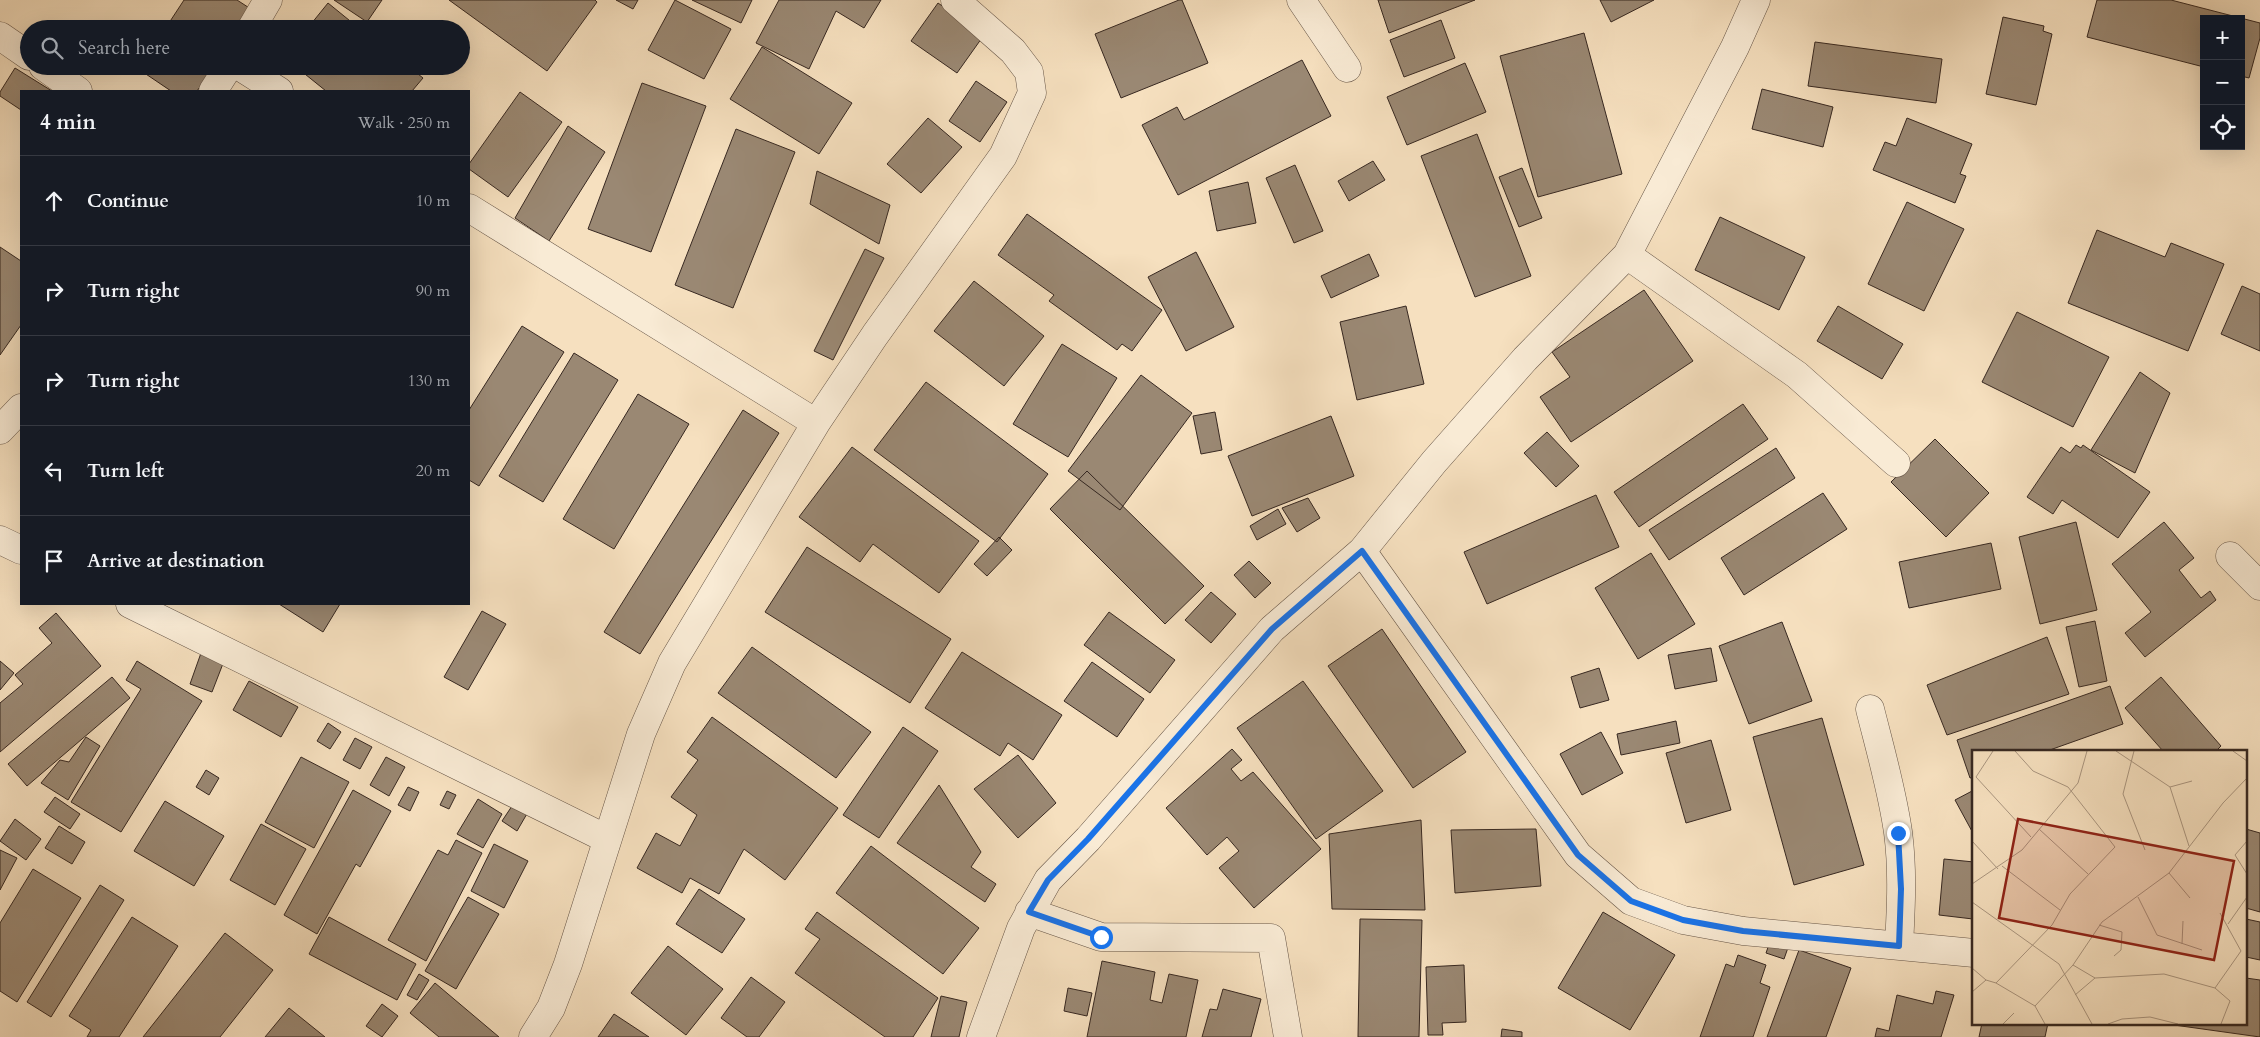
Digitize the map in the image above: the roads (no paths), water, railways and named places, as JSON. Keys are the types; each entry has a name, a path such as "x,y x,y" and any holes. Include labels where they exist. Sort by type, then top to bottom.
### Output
{"street":[{"path":"256,20 268,0"},
{"path":"534,1037 551,1008 568,964 641,734 672,663 816,423 1003,156 1032,93 1029,72 1013,51 955,0"},
{"path":"1301,0 1347,68"},
{"path":"980,1037 1021,928 1048,880 1088,839 1272,629 1362,551 1434,462 1518,367 1627,255 1735,47 1756,0"},
{"path":"0,36 20,50"},
{"path":"56,75 77,90"},
{"path":"214,90 223,75"},
{"path":"253,75 277,90"},
{"path":"470,209 816,423"},
{"path":"1627,255 1797,375 1896,462"},
{"path":"0,430 20,409"},
{"path":"0,540 20,550"},
{"path":"1362,551 1578,855 1631,901 1683,920 1743,931 1972,953"},
{"path":"2230,556 2260,586"},
{"path":"132,605 607,839"},
{"path":"1870,709 1890,790 1898,833 1901,889 1899,946"},
{"path":"1029,912 1101,937 1271,938 1288,1037"}]}
